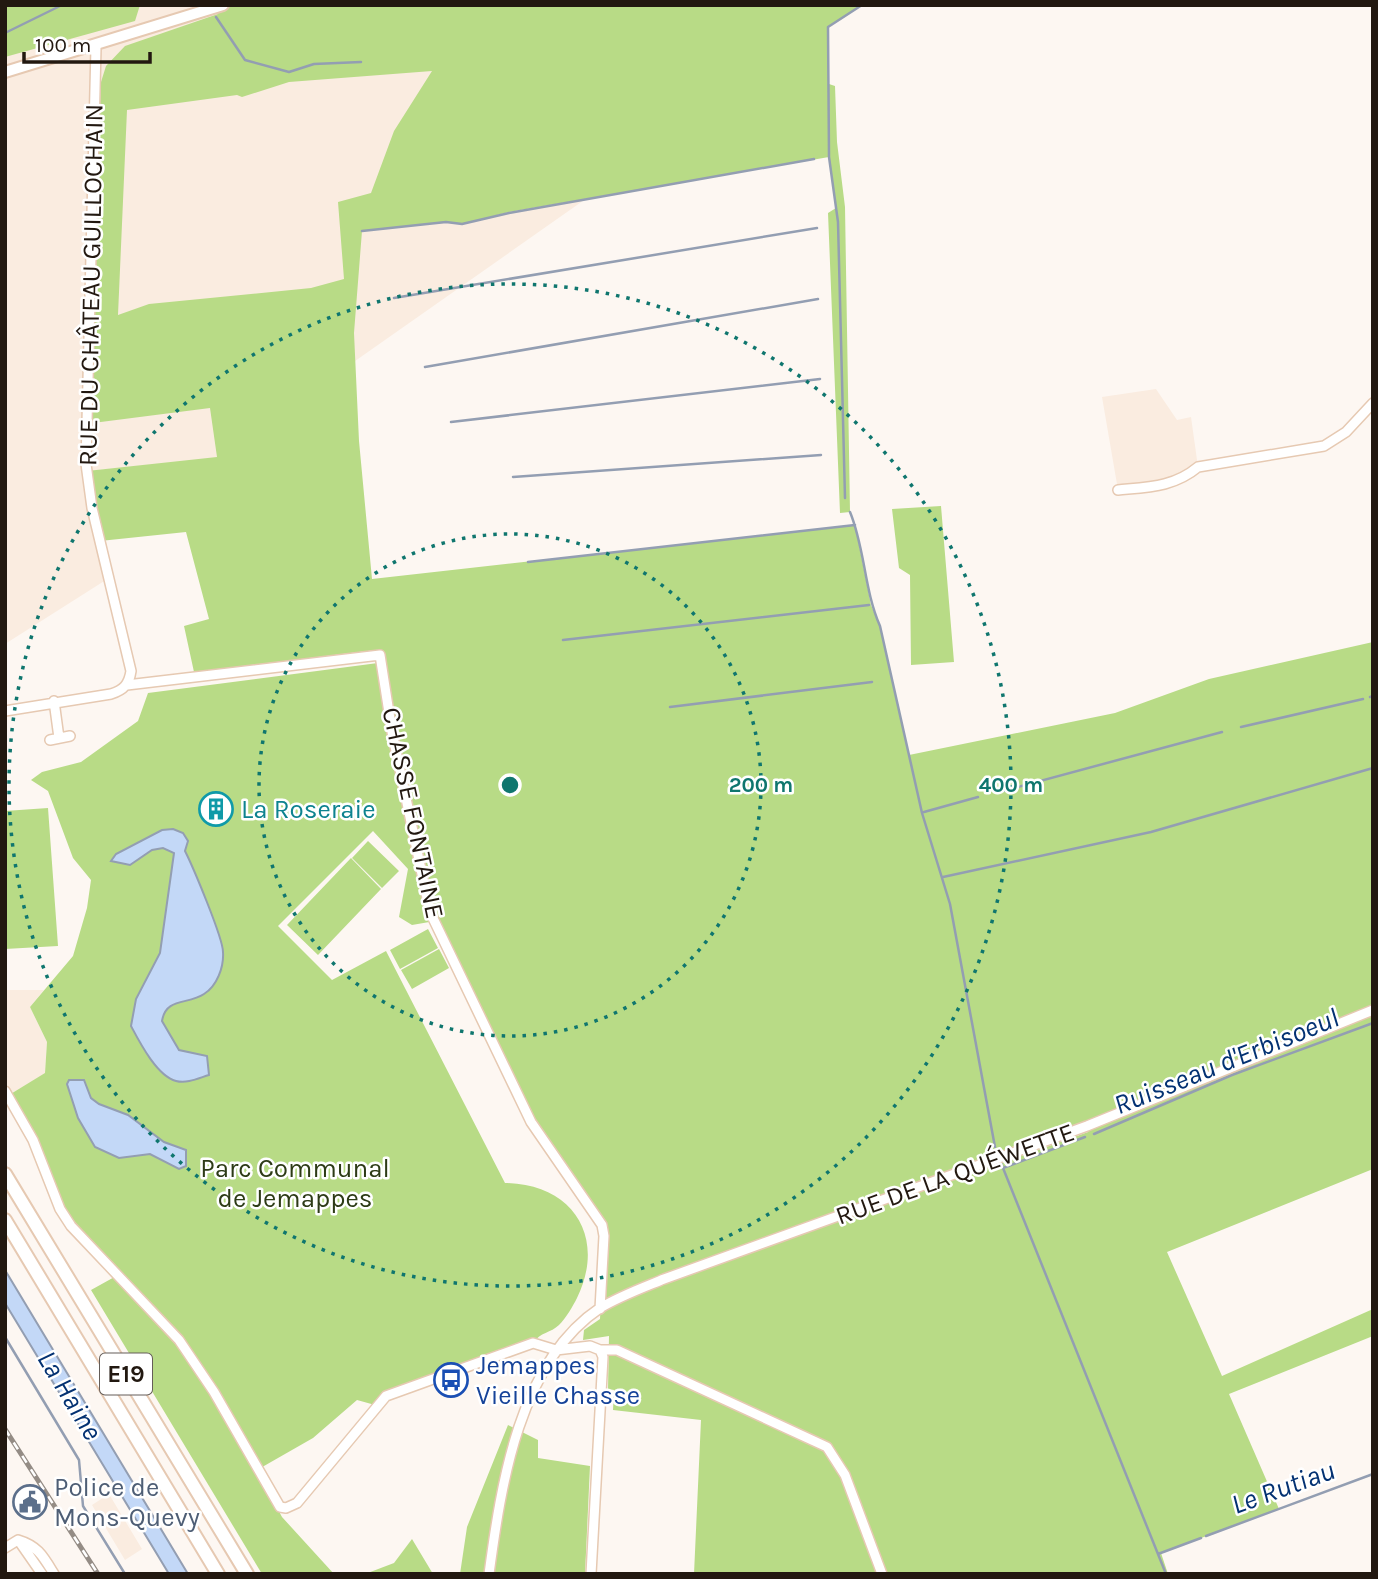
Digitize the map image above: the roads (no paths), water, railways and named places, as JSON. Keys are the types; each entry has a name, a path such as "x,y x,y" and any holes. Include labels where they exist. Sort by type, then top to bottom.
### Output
{"highway":[{"name":"E19","path":"5,1174 247,1574"},
{"name":"E19","path":"5,1220 218,1574"}],"main road":[{"path":"5,72 96,47 223,5"}],"street":[{"name":"RUE DU CHÂTEAU GUILLOCHAIN","path":"96,47 86,464 92,508 131,671 127,685"},
{"path":"1118,490 1166,485 1185,478 1198,467 1324,446 1346,432 1373,403"},
{"name":"CHASSE FONTAINE","path":"127,685 380,655 392,732 430,912 531,1122 602,1225 604,1236 600,1309"},
{"path":"5,711 54,701 111,694 127,685"},
{"path":"54,701 54,739 70,736"},
{"name":"RUE DE LA QUÉWETTE","path":"489,1574 502,1481 531,1399 556,1350 600,1309 613,1301 1087,1126 1373,1010"},
{"path":"5,1091 33,1140 60,1209 71,1226 179,1339 214,1392 274,1502 286,1508 297,1503 375,1405 386,1396 533,1343 556,1350 590,1346 600,1350 617,1350 827,1447 845,1475 882,1574"},
{"path":"591,1574 603,1357 600,1350"},
{"path":"5,1548 18,1540"},
{"path":"18,1540 42,1574"},
{"path":"18,1540 39,1548 54,1574"}],"water":[{"path":"173,829 183,833 188,841 185,851 201,886 223,952 221,970 213,986 198,997 173,1005 164,1013 162,1021 179,1050 207,1056 209,1075 184,1082 176,1081 162,1073 131,1026 136,999 160,953 174,853 163,848 152,850 130,865 111,861 116,854 162,830"},
{"path":"69,1080 84,1080 91,1098 99,1104 128,1115 164,1142 186,1150 186,1166 179,1169 150,1154 119,1158 95,1147 78,1118 67,1084"},
{"name":"La Haine","path":"5,1270 188,1574 169,1574 5,1303"}],"waterway":[{"path":"5,33 62,5"},
{"path":"845,498 838,222 829,157 828,27 862,5"},
{"path":"216,17 245,60 289,72 314,64 361,62"},
{"path":"362,231 446,222 462,224 509,213 814,159"},
{"path":"394,298 817,228"},
{"path":"425,367 818,299"},
{"path":"451,422 820,379"},
{"path":"513,477 821,455"},
{"path":"850,512 880,626 922,813 950,904 995,1147"},
{"path":"528,562 855,525"},
{"path":"563,640 869,605"},
{"path":"670,707 872,682"},
{"path":"1241,727 1363,699"},
{"path":"999,792 1222,732"},
{"path":"943,877 1151,832 1373,768"},
{"path":"924,812 978,797"},
{"name":"Ruisseau d'Erbisoeul","path":"1094,1134 1232,1075 1373,1023"},
{"name":"Ruisseau d'Erbisoeul","path":"1003,1168 1085,1137"},
{"path":"1001,1163 1166,1574"},
{"name":"La Haine","path":"5,1337 79,1460 83,1506 125,1574"},
{"name":"Le Rutiau","path":"1206,1536 1373,1474"},
{"name":"Le Rutiau","path":"1158,1554 1201,1538"}],"railway":[{"path":"5,1429 98,1574"}],"place":[{"name":"La Roseraie","path":"216,809"},
{"name":"Jemappes Vieille Chasse","path":"451,1380"},
{"name":"Police de Mons-Quevy","path":"30,1502"}],"park label":[{"name":"Parc Communal de Jemappes","path":"295,1183"}]}
